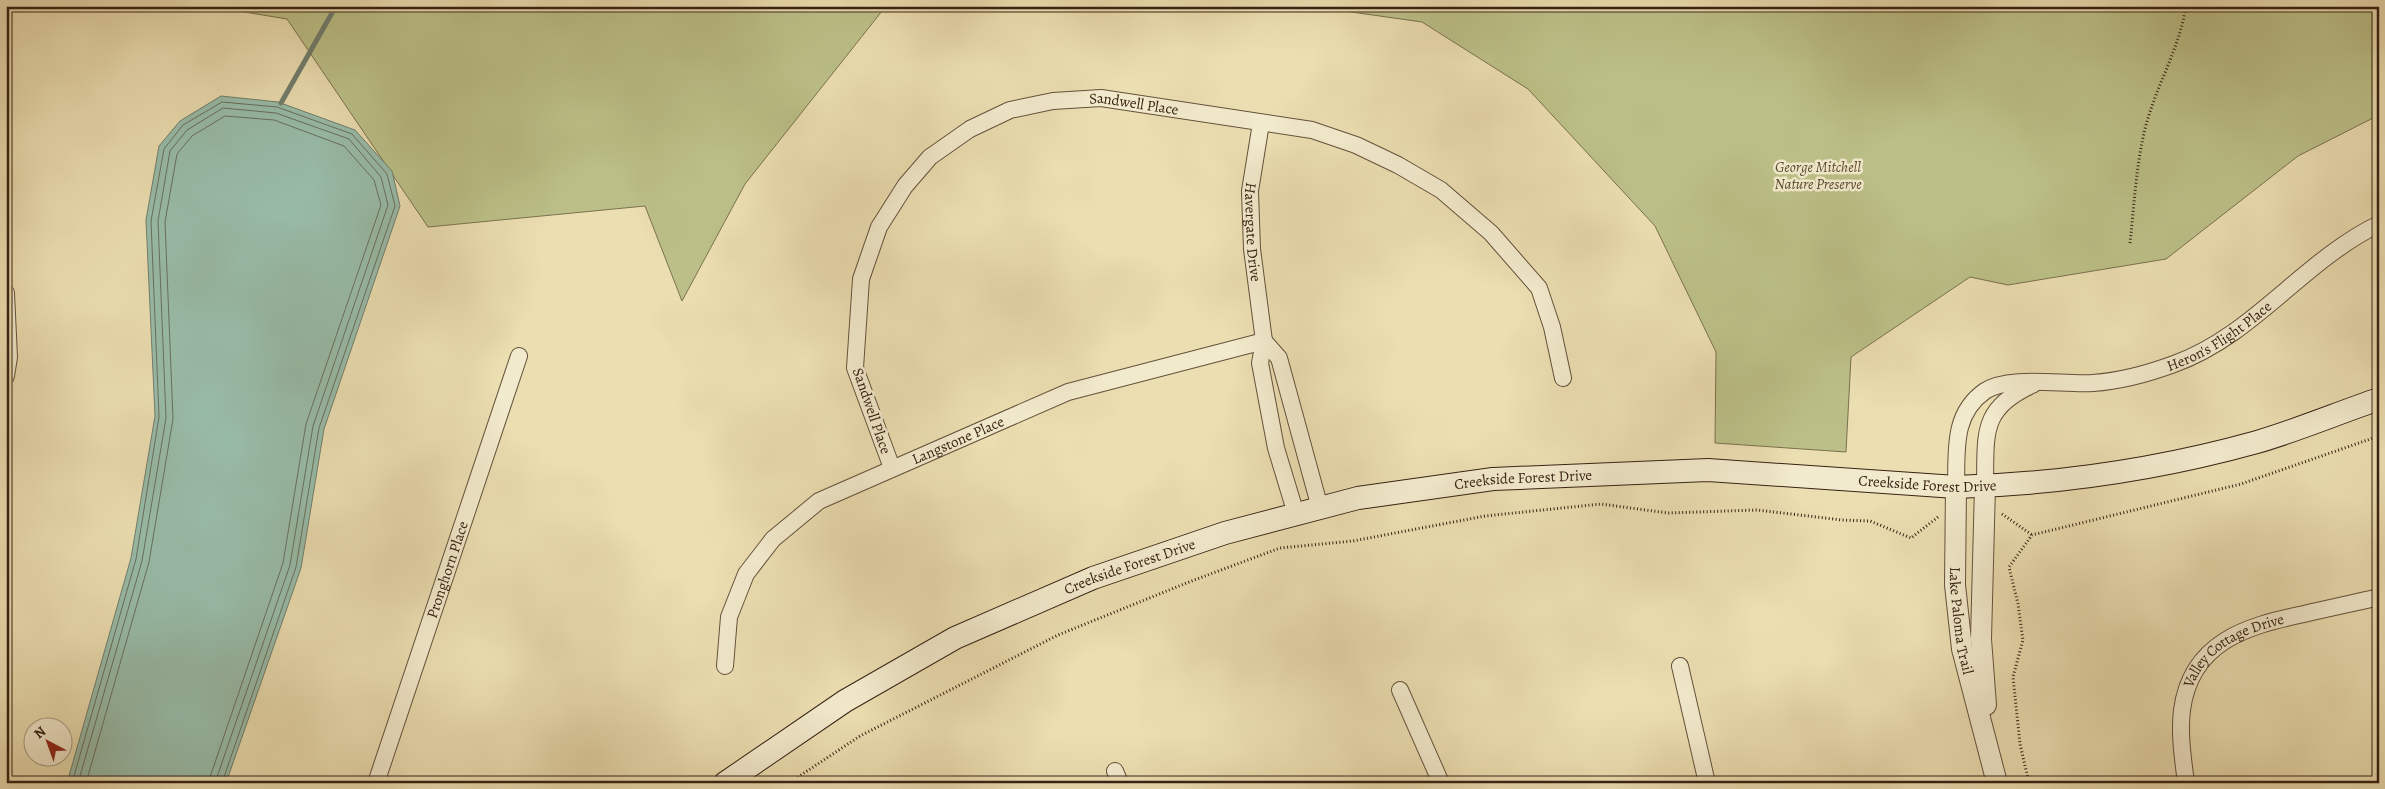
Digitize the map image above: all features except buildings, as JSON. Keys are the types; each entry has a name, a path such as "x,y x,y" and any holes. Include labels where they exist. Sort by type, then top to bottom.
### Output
{"main road":[{"name":"Creekside Forest Drive","path":"725,783 845,701 955,638 1093,578 1226,533 1358,498 1493,479 1708,470 1956,487 1985,486 2124,472 2257,442 2379,399"}],"street":[{"name":"Sandwell Place","path":"892,468 855,368 861,279 879,227 905,186 930,157 970,129 1010,110 1053,101 1100,98 1312,130 1356,145 1398,164 1441,190 1491,233 1539,288 1552,327 1563,378"},
{"name":"Havergate Drive","path":"1261,123 1250,190 1252,249 1264,341 1260,363 1276,448 1296,514"},
{"name":"Heron's Flight Place","path":"1956,487 1958,435 1962,417 1973,401 1987,390 2007,382 2092,383 2121,380 2185,360 2226,336 2344,245 2379,224"},
{"path":"6,293 9,357 6,376"},
{"name":"Langstone Place","path":"725,666 728,617 746,574 773,539 820,501 1068,392 1264,341"},
{"path":"1264,341 1279,358 1320,508"},
{"name":"Pronghorn Place","path":"376,783 519,356"},
{"name":"Heron's Flight Place","path":"1985,486 1989,424 1996,410 2005,399 2035,383"},
{"name":"Lake Paloma Trail","path":"1985,486 1981,639 1989,752"},
{"name":"Lake Paloma Trail","path":"1956,487 1955,585 1962,649 1997,783"},
{"name":"Valley Cottage Drive","path":"2186,783 2181,734 2182,710 2188,685 2199,664 2218,644 2260,623 2379,597"},
{"path":"1680,666 1707,783"},
{"path":"1400,690 1440,783"}],"path":[{"path":"2130,243 2143,134 2151,108 2178,44 2186,6"},
{"path":"2029,783 2020,744 2013,677 2024,640 2009,566 2032,535 2241,484 2379,436"},
{"path":"788,783 860,736 1058,635 1189,582 1280,548 1353,541 1485,516 1601,504 1668,512 1757,510 1842,520 1870,521 1911,538 1942,513 1956,512"},
{"path":"1984,511 1999,512 2032,535"}],"green space":[{"path":"208,6 886,6 745,184 682,301 645,206 428,227 287,19"},
{"name":"George Mitchell Nature Preserve","path":"1309,6 2379,6 2379,115 2298,156 2166,259 2008,285 1970,277 1851,357 1846,452 1715,443 1716,352 1655,226 1528,89 1422,22"}],"water":[{"path":"221,96 278,102 355,130 392,171 400,206 324,429 301,568 226,783 67,783 131,558 155,416 146,220 159,146 180,121"}],"waterway":[{"path":"281,103 336,6"}]}
